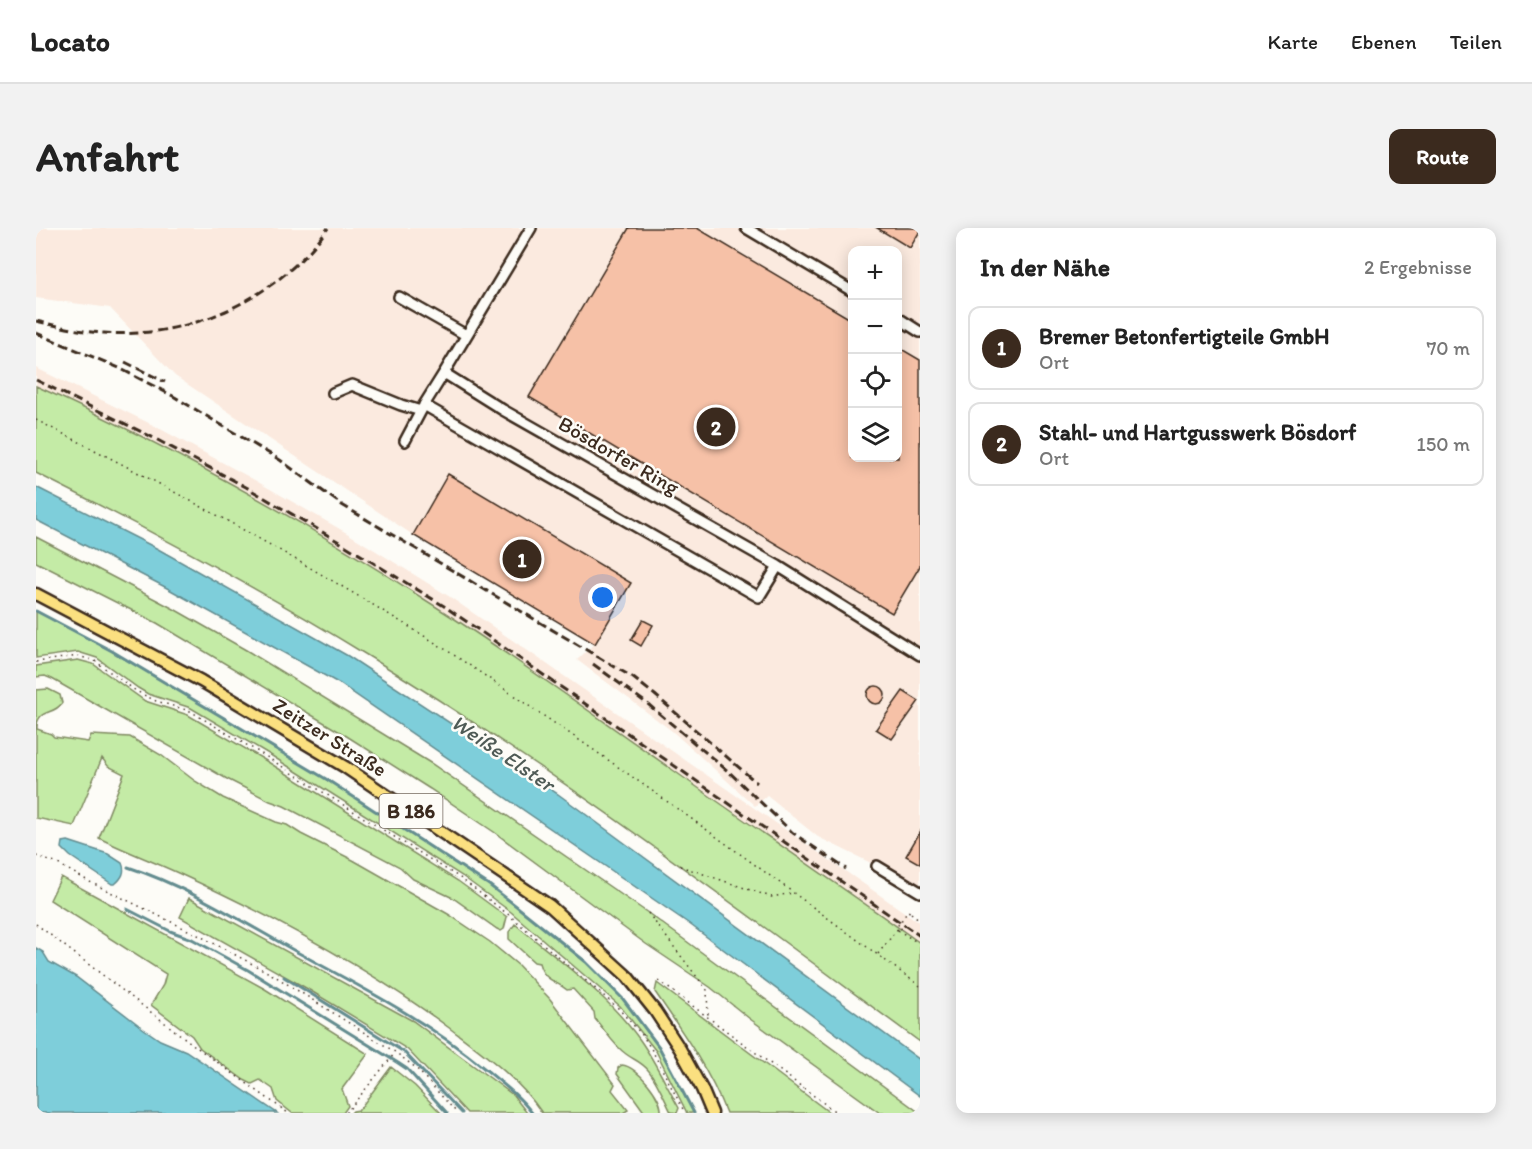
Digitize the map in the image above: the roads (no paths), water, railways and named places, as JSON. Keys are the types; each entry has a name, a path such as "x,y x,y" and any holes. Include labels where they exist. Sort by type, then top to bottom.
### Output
{"main road":[{"name":"Zeitzer Straße","path":"36,594 201,681 345,767 550,906 627,976 655,1011 680,1049 712,1113"}],"street":[{"path":"405,441 531,228"},
{"path":"746,228 848,289"},
{"path":"399,297 466,335"},
{"path":"902,321 920,332"},
{"name":"Bösdorfer Ring","path":"444,374 503,410 778,566 920,655"},
{"path":"333,393 352,385 401,405 423,408 759,597 778,566"},
{"path":"877,866 920,892"}],"water":[{"path":"36,487 158,549 348,656 558,794 920,1060 920,1096 688,923 340,684 167,588 36,520"},
{"path":"68,841 108,854 122,863 124,869 121,877 115,884 112,884 70,856 62,848 63,842"},
{"path":"36,948 43,952 49,962 76,977 160,1040 186,1051 277,1113 36,1113"}],"waterway":[{"path":"36,611 112,651 326,779 489,885 586,962 623,999 659,1047 694,1113"},
{"path":"128,867 171,884 213,905 417,1020 441,1035 510,1090 532,1113"},
{"path":"127,909 170,931 192,939 248,970 398,1063 407,1069 447,1113"},
{"path":"284,977 404,1052 462,1113"}],"railway":[{"path":"36,321 104,333 137,333 169,329 200,321 258,294 308,253 328,228"},
{"path":"36,333 119,368 173,396 280,460 342,505 632,677 757,783"},
{"path":"125,362 165,382"},
{"path":"36,380 148,435 246,487 444,606 920,936"},
{"path":"593,664 649,705 729,772 793,833 846,869"}],"place":[{"name":"Stahl- und Hartgusswerk Bösdorf","path":"716,427"},
{"name":"Bremer Betonfertigteile GmbH","path":"522,559"}],"water label":[{"name":"Weiße Elster","path":"503,753"}]}
